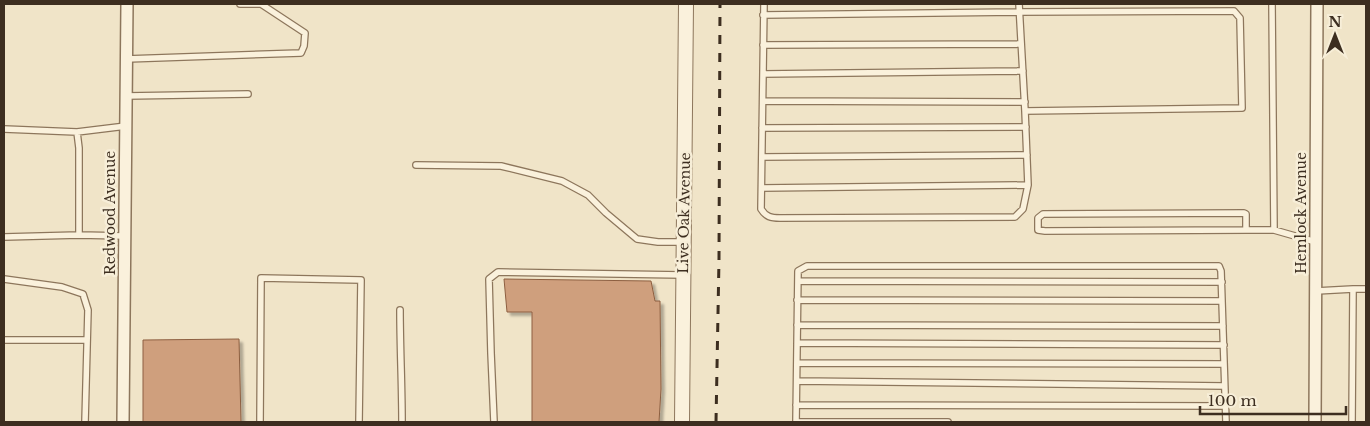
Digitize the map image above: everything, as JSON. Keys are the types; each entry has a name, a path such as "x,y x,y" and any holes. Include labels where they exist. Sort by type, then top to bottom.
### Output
{"street":[{"name":"Redwood Avenue","path":"123,422 127,4"},
{"name":"Live Oak Avenue","path":"682,422 686,4"},
{"name":"Hemlock Avenue","path":"1315,422 1317,4"}],"lane":[{"path":"126,59 301,53 304,46 305,33 261,4 240,4"},
{"path":"764,4 761,209 764,214 771,218 1015,217 1023,209 1028,185 1025,102 1018,4"},
{"path":"1272,4 1274,230"},
{"path":"764,15 1234,12 1240,18 1242,108 1025,111"},
{"path":"763,45 1021,44"},
{"path":"763,74 1023,71"},
{"path":"126,96 248,94"},
{"path":"762,101 1025,102"},
{"path":"4,130 77,132 126,126"},
{"path":"762,128 1026,127"},
{"path":"77,132 79,148 79,235"},
{"path":"762,156 1027,155"},
{"path":"416,165 501,166 562,180 588,195 637,239 658,242 684,242"},
{"path":"762,188 1028,185"},
{"path":"1246,230 1246,214 1244,213 1043,214 1038,218 1038,230 1045,231 1274,230 1316,242"},
{"path":"4,237 125,236"},
{"path":"948,422 796,422 798,271 807,266 1219,266 1222,282 1226,422"},
{"path":"494,422 490,353 490,279 498,272 683,275"},
{"path":"260,422 261,278 361,280 359,422"},
{"path":"4,279 62,287 83,294 88,310 85,422"},
{"path":"798,281 1222,282"},
{"path":"1352,422 1353,289"},
{"path":"1316,291 1366,289"},
{"path":"797,300 1222,301"},
{"path":"400,310 402,422"},
{"path":"797,325 1223,326"},
{"path":"4,340 87,340"},
{"path":"797,343 1224,344"},
{"path":"797,363 1224,364"},
{"path":"797,381 1224,386"},
{"path":"796,405 1226,406"}],"building":[{"path":"504,279 651,281 655,301 660,301 661,389 659,422 532,422 532,312 507,312"},
{"path":"239,339 241,422 143,422 143,340"}],"railway":[{"path":"716,422 720,4"}]}
